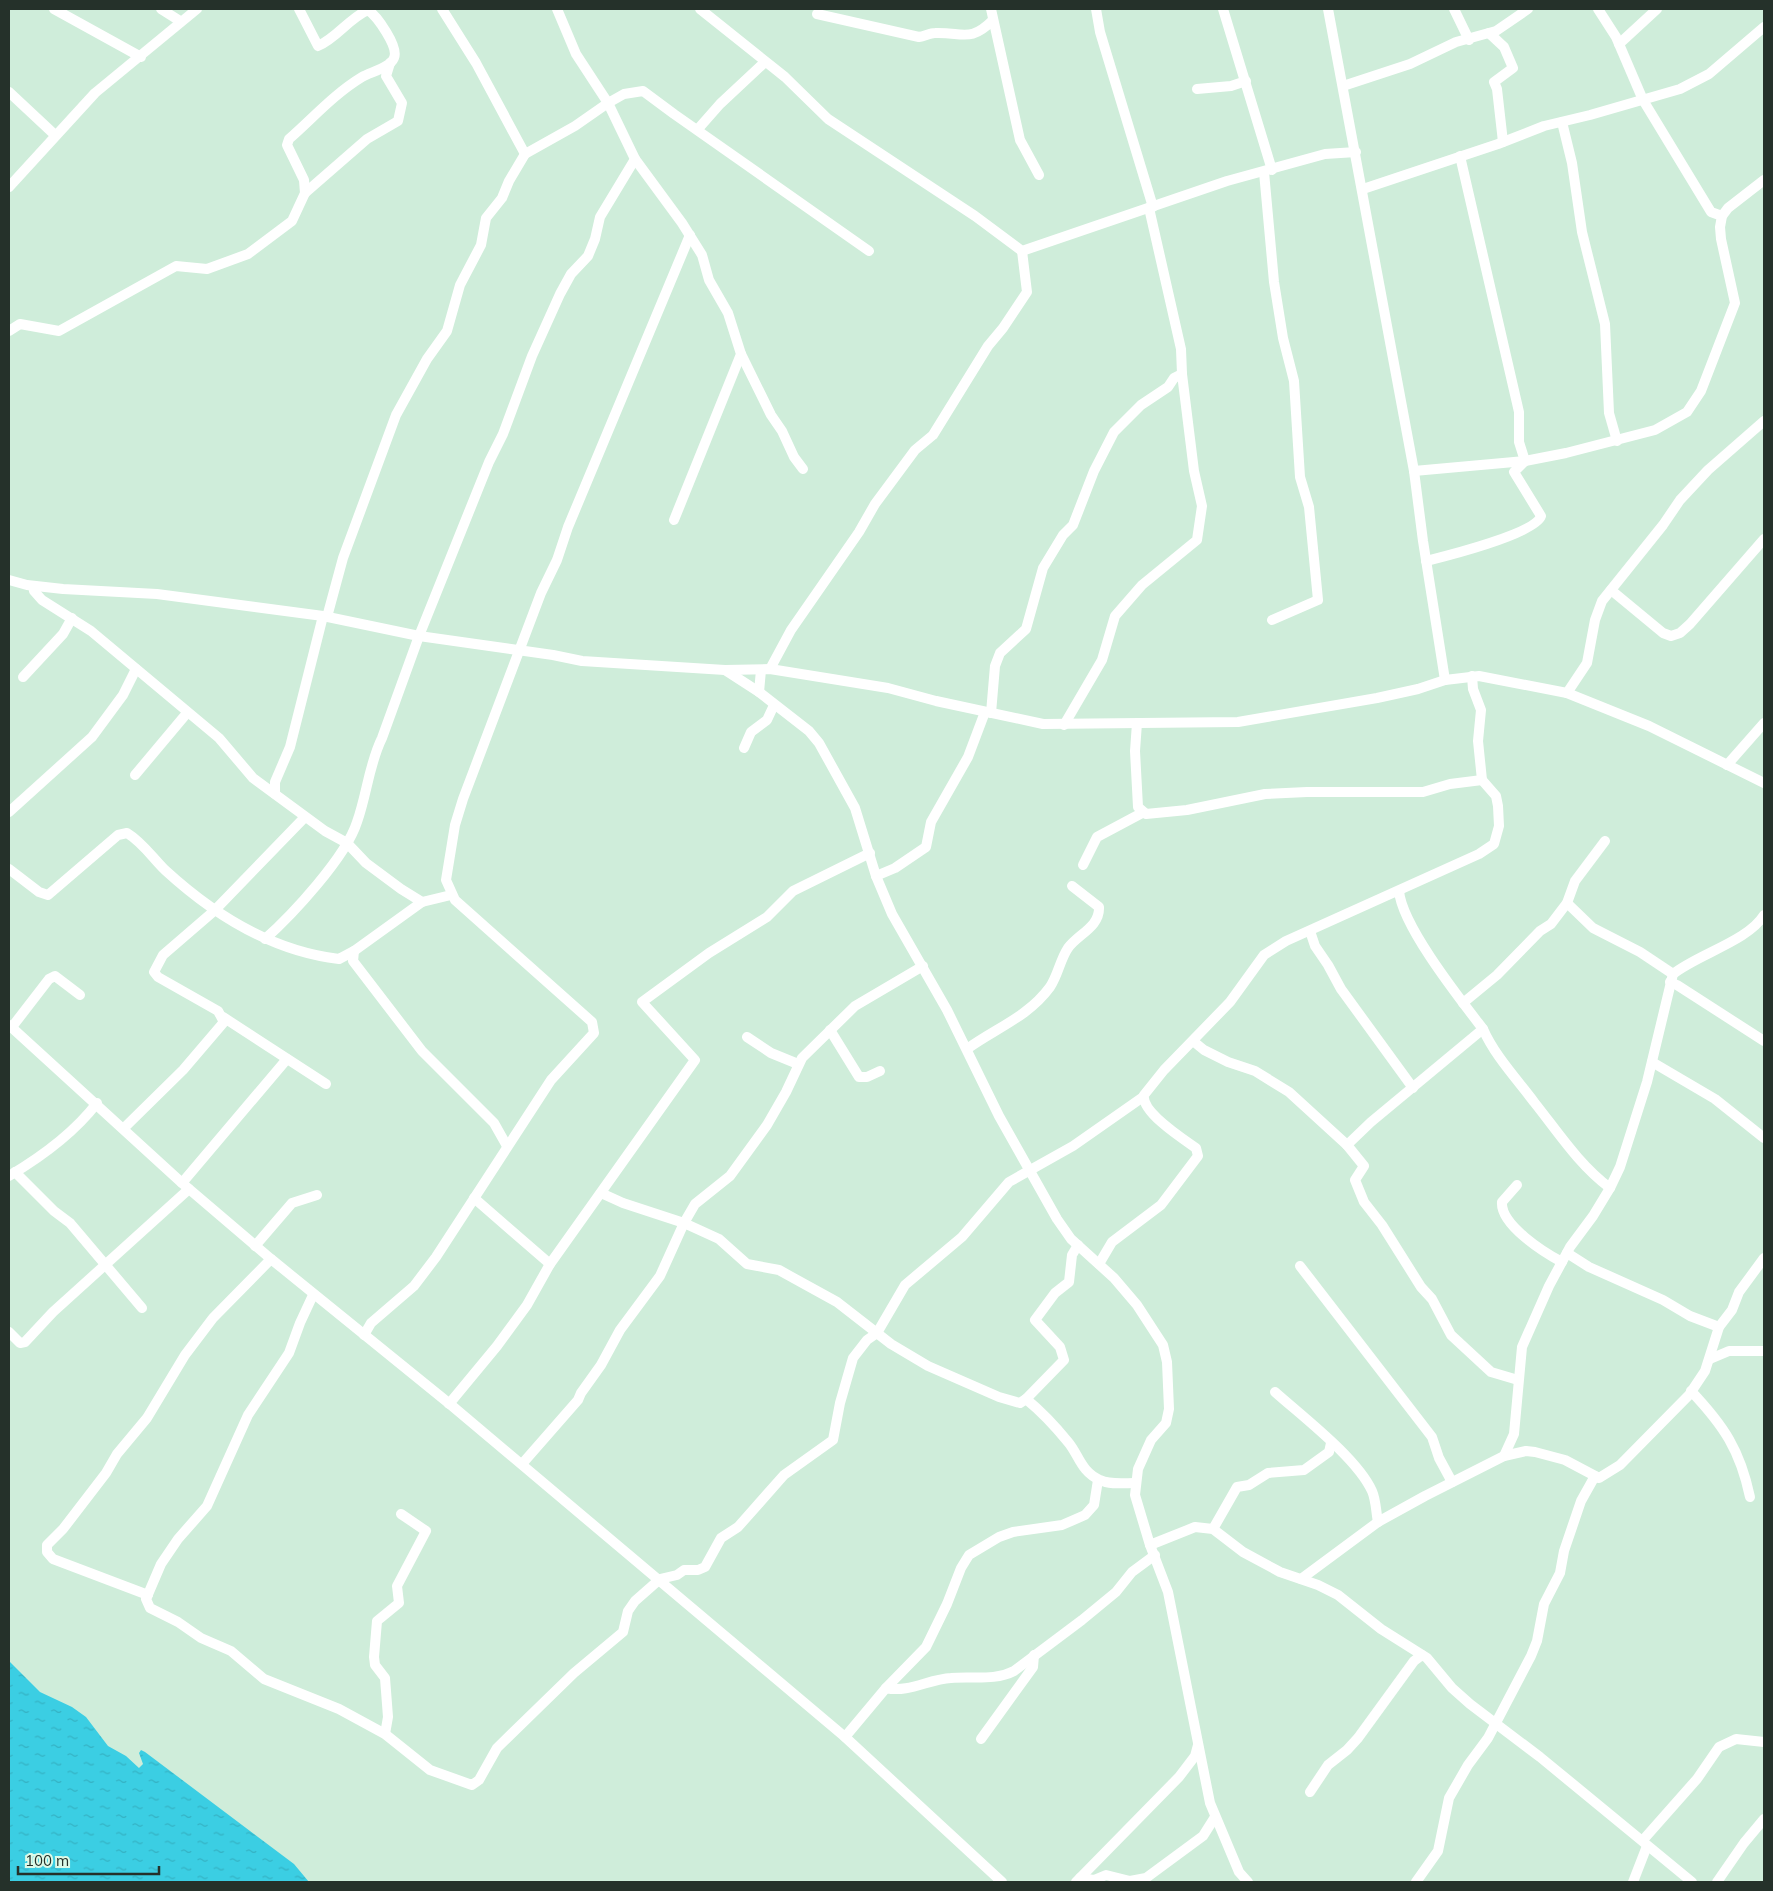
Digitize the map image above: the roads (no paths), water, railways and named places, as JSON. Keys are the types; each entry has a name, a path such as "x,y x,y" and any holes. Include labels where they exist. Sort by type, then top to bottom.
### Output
{"street":[{"path":"54,9 141,57"},
{"path":"161,9 180,21"},
{"path":"9,186 55,134 95,93 141,57 180,21 197,9"},
{"path":"9,331 20,324 59,331 176,266 207,269 248,254 292,221 305,193 367,138 398,121 402,103 386,76 390,63 394,58 394,48 375,15 368,10 355,16 318,46 299,9"},
{"path":"442,9 476,63 525,154"},
{"path":"557,9 566,25 576,54 608,103 635,159 690,235 702,255 709,280 728,313 741,354 794,457 804,469"},
{"path":"700,9 804,95 828,119 975,216 1022,251 1026,292 1003,328 988,346 933,434 915,450 875,504 859,532 766,669 759,692"},
{"path":"991,9 1020,140 1039,175"},
{"path":"1064,724 1102,660 1115,616 1142,585 1197,540 1202,506 1194,472 1182,391 1182,349 1151,208 1100,32 1096,9"},
{"path":"1223,9 1246,81 1268,171 1275,289 1294,381 1300,478 1309,508 1318,600 1272,620"},
{"path":"1328,9 1414,471 1445,680"},
{"path":"1454,9 1469,40"},
{"path":"1343,86 1391,71 1456,42 1489,33 1528,9"},
{"path":"1598,9 1619,44 1643,100 1711,212 1722,216"},
{"path":"1619,44 1657,9"},
{"path":"817,14 919,36 934,33 973,34 984,30 993,20"},
{"path":"1363,189 1503,142 1544,126 1643,100 1695,83 1734,54 1764,27"},
{"path":"1489,33 1504,46 1513,68 1494,82 1497,89 1503,142"},
{"path":"698,129 720,104 765,62"},
{"path":"305,193 304,180 287,144 289,139 341,91 364,76 390,63"},
{"path":"1197,89 1230,86 1246,81"},
{"path":"275,794 276,782 290,747 343,558 396,414 427,359 447,331 460,285 481,245 486,218 502,198 509,181 525,154 575,126 624,94 643,90 674,114 698,129 869,251"},
{"path":"9,92 55,134"},
{"path":"1562,122 1572,163 1582,232 1605,324 1609,413 1617,441"},
{"path":"1022,251 1227,181 1325,154 1356,152"},
{"path":"1460,156 1518,412 1519,442 1525,462"},
{"path":"265,939 292,915 348,843 357,824 375,751 382,738 419,636 488,462 503,434 532,356 571,274 588,256 595,239 600,217 635,159"},
{"path":"1414,471 1525,462 1617,441 1655,430 1681,417 1702,391 1735,303 1721,238 1722,216 1728,208 1764,180"},
{"path":"364,1335 371,1323 414,1286 436,1257 551,1080 594,1033 595,1026 451,895 446,880 454,825 518,650 690,235"},
{"path":"674,520 741,354"},
{"path":"876,876 896,868 926,847 932,822 968,757 988,713 995,666 1000,653 1026,629 1043,568 1063,535 1073,525 1094,471 1114,432 1141,405 1168,387 1174,378 1182,374"},
{"path":"1566,693 1587,663 1599,607 1611,590 1663,525 1680,500 1708,470 1764,421"},
{"path":"1426,561 1501,540 1540,520 1540,511 1520,484 1514,472 1525,462"},
{"path":"1611,590 1663,633 1672,636 1680,633 1690,624 1764,539"},
{"path":"9,580 33,586 157,594 325,617 419,636 582,661 725,670 766,669 888,688 988,713 1043,724 1238,722 1377,698 1418,689 1445,680 1472,676 1521,683 1566,693 1649,726 1764,783"},
{"path":"33,586 34,591 42,600 91,631 219,738 244,769 265,787 305,817 348,843 366,863 400,889 422,902"},
{"path":"23,677 63,634 72,618"},
{"path":"9,812 92,737 123,695 136,669"},
{"path":"725,670 759,692 809,731 827,755 855,808 876,876 892,914 923,966 967,1049 999,1116 1063,1230 1099,1264 1137,1305 1158,1335 1167,1362 1169,1409 1166,1423 1151,1440 1138,1469 1135,1495 1150,1545 1168,1592 1210,1803 1239,1872 1248,1882"},
{"path":"313,1295 300,1323 290,1353 248,1415 207,1506 169,1551 161,1564 146,1599 150,1608 178,1622 201,1638 231,1651 264,1679 339,1709 385,1734 430,1770 472,1785 479,1780 497,1748 574,1673 623,1632 628,1611 635,1602 660,1579 677,1575 684,1570 698,1570 705,1567 721,1538 738,1527 784,1475 833,1440 840,1403 853,1358 867,1340 877,1333 905,1285 962,1237 1009,1182 1073,1146 1143,1097 1164,1070 1230,1002 1264,955 1286,941 1487,851 1494,844 1499,826 1498,806 1496,796 1482,780 1478,741 1481,710 1473,689 1472,676"},
{"path":"744,748 751,732 767,720 774,705"},
{"path":"134,775 187,712"},
{"path":"1137,722 1136,788 1138,807 1142,812 1150,814 1187,810 1265,794 1424,792 1450,784 1482,780"},
{"path":"1727,765 1764,723"},
{"path":"265,787 276,782"},
{"path":"1083,865 1097,837 1142,812"},
{"path":"305,817 214,910 163,954 154,972 162,981 207,1005 326,1084"},
{"path":"9,869 39,892 48,895 118,835 126,833 214,910 265,939 339,959 354,956 422,902 451,895"},
{"path":"1463,1003 1497,975 1540,931 1551,924 1567,902 1575,881 1605,841"},
{"path":"449,1404 502,1339 526,1305 550,1264 695,1060 642,1002 709,953 767,917 793,891 870,853"},
{"path":"880,886 896,868"},
{"path":"967,1049 1007,1026 1040,998 1058,973 1068,949 1091,928 1099,914 1098,906 1072,886"},
{"path":"1399,891 1403,907 1419,939 1483,1029 1489,1043 1512,1075 1592,1175 1610,1188"},
{"path":"1567,902 1593,928 1640,952 1678,985 1764,1041"},
{"path":"1504,1456 1514,1434 1522,1347 1564,1257 1610,1188 1632,1131 1652,1062 1671,978 1685,964 1752,928 1764,915"},
{"path":"1310,931 1315,946 1341,989 1413,1088"},
{"path":"354,956 422,1051 494,1123 507,1146"},
{"path":"522,1464 578,1400 580,1393 595,1376 620,1330 660,1276 684,1223 695,1204 730,1176 757,1140 786,1092 798,1064 855,1006 923,966"},
{"path":"80,995 55,976 49,979 32,1004 10,1026 255,1246 522,1464 846,1737 1002,1882"},
{"path":"124,1128 207,1043 221,1027 223,1017"},
{"path":"1347,1145 1483,1029"},
{"path":"830,1030 859,1076 867,1077 880,1071"},
{"path":"746,1037 771,1053 798,1064"},
{"path":"1193,1041 1204,1050 1228,1062 1256,1071 1289,1092 1347,1145 1364,1166 1355,1180 1364,1202 1382,1225 1421,1287 1432,1299 1442,1320 1461,1346 1491,1372 1518,1380"},
{"path":"9,1332 16,1340 24,1343 53,1312 186,1186 287,1059"},
{"path":"1652,1062 1715,1099 1764,1138"},
{"path":"1099,1264 1112,1242 1161,1205 1198,1156 1196,1148 1156,1116 1145,1103 1143,1097"},
{"path":"96,1103 79,1125 12,1174 54,1212 70,1223 142,1308"},
{"path":"1517,1185 1502,1202 1504,1212 1528,1240 1663,1300 1718,1332 1729,1352"},
{"path":"601,1193 623,1203 684,1223 719,1239 747,1264 779,1270 837,1302 877,1333 928,1366 999,1397 1020,1403 1064,1360 1060,1347 1035,1320 1054,1293 1069,1282 1072,1255 1078,1245"},
{"path":"255,1246 292,1203 317,1195"},
{"path":"474,1198 550,1264"},
{"path":"1301,1578 1378,1522 1504,1456 1526,1451 1535,1452 1565,1460 1595,1476 1602,1477 1620,1465 1678,1408 1692,1391 1710,1359 1718,1332 1732,1310 1739,1292 1764,1258"},
{"path":"148,1595 53,1559 47,1552 47,1545 63,1529 106,1473 117,1454 147,1418 185,1355 213,1318 271,1259"},
{"path":"1300,1266 1432,1437 1439,1458 1452,1482"},
{"path":"1710,1359 1729,1352 1764,1351"},
{"path":"1692,1391 1708,1409 1735,1448 1744,1467 1750,1497"},
{"path":"1275,1392 1348,1458 1372,1492 1378,1522"},
{"path":"1026,1399 1044,1414 1069,1443 1082,1466 1098,1480 1135,1483"},
{"path":"1213,1530 1237,1487 1249,1485 1268,1473 1304,1470 1329,1452 1331,1443"},
{"path":"1416,1882 1438,1852 1449,1798 1468,1765 1488,1738 1494,1723 1531,1656 1537,1641 1544,1604 1560,1573 1564,1551 1581,1501 1595,1476"},
{"path":"846,1737 886,1688 926,1647 969,1555 999,1537 1013,1532 1062,1524 1085,1515 1094,1505 1098,1480"},
{"path":"385,1734 388,1718 385,1678 376,1665 374,1657 377,1621 399,1603 397,1586 426,1531 400,1514"},
{"path":"1150,1545 1195,1527 1213,1530 1243,1552 1280,1572 1301,1578 1338,1595 1382,1629 1422,1655 1452,1688 1494,1723 1540,1757 1692,1882"},
{"path":"886,1688 918,1687 950,1678 1002,1675 1014,1671 1116,1592 1132,1572 1154,1555"},
{"path":"1410,1648 1414,1662"},
{"path":"1310,1792 1328,1765 1347,1750 1358,1738 1414,1662 1422,1655"},
{"path":"981,1739 1033,1667 1034,1656"},
{"path":"1633,1882 1645,1843 1697,1778 1719,1747 1736,1739 1764,1742"},
{"path":"1078,1880 1179,1777 1195,1756 1199,1742"},
{"path":"1078,1880 1094,1880 1106,1875 1130,1881 1146,1878 1203,1836 1215,1817"},
{"path":"1717,1882 1744,1843 1764,1819"}],"water":[{"path":"9,1661 40,1692 72,1707 86,1717 108,1746 126,1756 139,1768 143,1764 139,1753 141,1750 145,1752 294,1864 309,1882 9,1882"}]}
